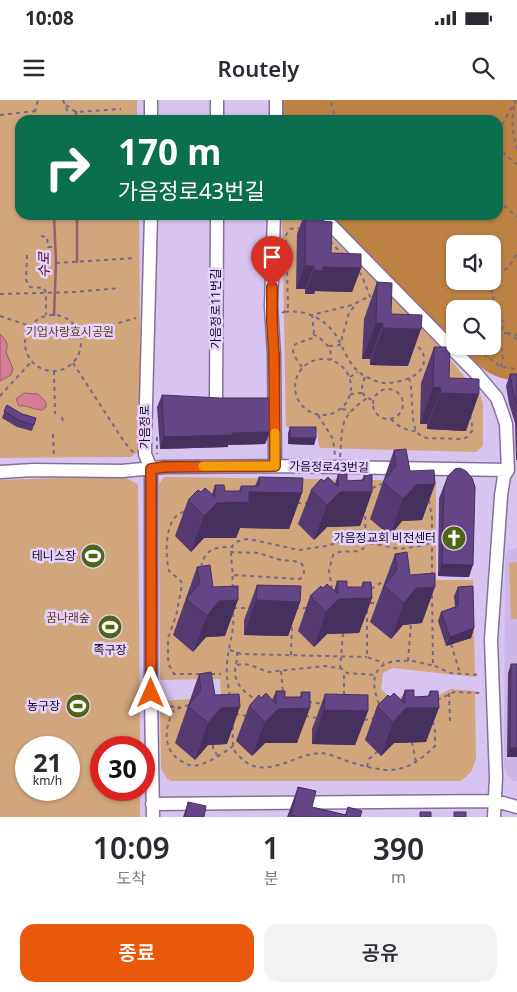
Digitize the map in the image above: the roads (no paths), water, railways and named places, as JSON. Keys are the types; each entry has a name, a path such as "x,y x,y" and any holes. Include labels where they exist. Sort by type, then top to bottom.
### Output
{"street":[{"path":"151,100 151,115"},
{"path":"216,100 217,115"},
{"path":"276,100 276,115"},
{"name":"가음정로","path":"151,220 151,398 145,454 151,469 153,817"},
{"name":"가음정로11번길","path":"216,402 217,220"},
{"path":"274,220 271,306 274,355 270,402 275,466"},
{"path":"326,220 458,355 497,398 506,424 508,470 504,476 501,496 491,640 496,774 494,817"},
{"name":"가음정로43번길","path":"0,472 33,470 122,471 164,467 275,466 508,470"},
{"path":"152,804 495,801 517,807"}],"waterway":[{"name":"수로","path":"54,220 56,263 54,315"},
{"name":"수로","path":"77,220 77,262"}],"place":[{"name":"가음정교회 비전센터","path":"454,538"},
{"name":"테니스장","path":"93,556"},
{"name":"족구장","path":"110,627"},
{"name":"농구장","path":"78,706"}],"park label":[{"name":"기업사랑효시공원","path":"70,332"},
{"name":"꿈나래숲","path":"68,618"}]}
